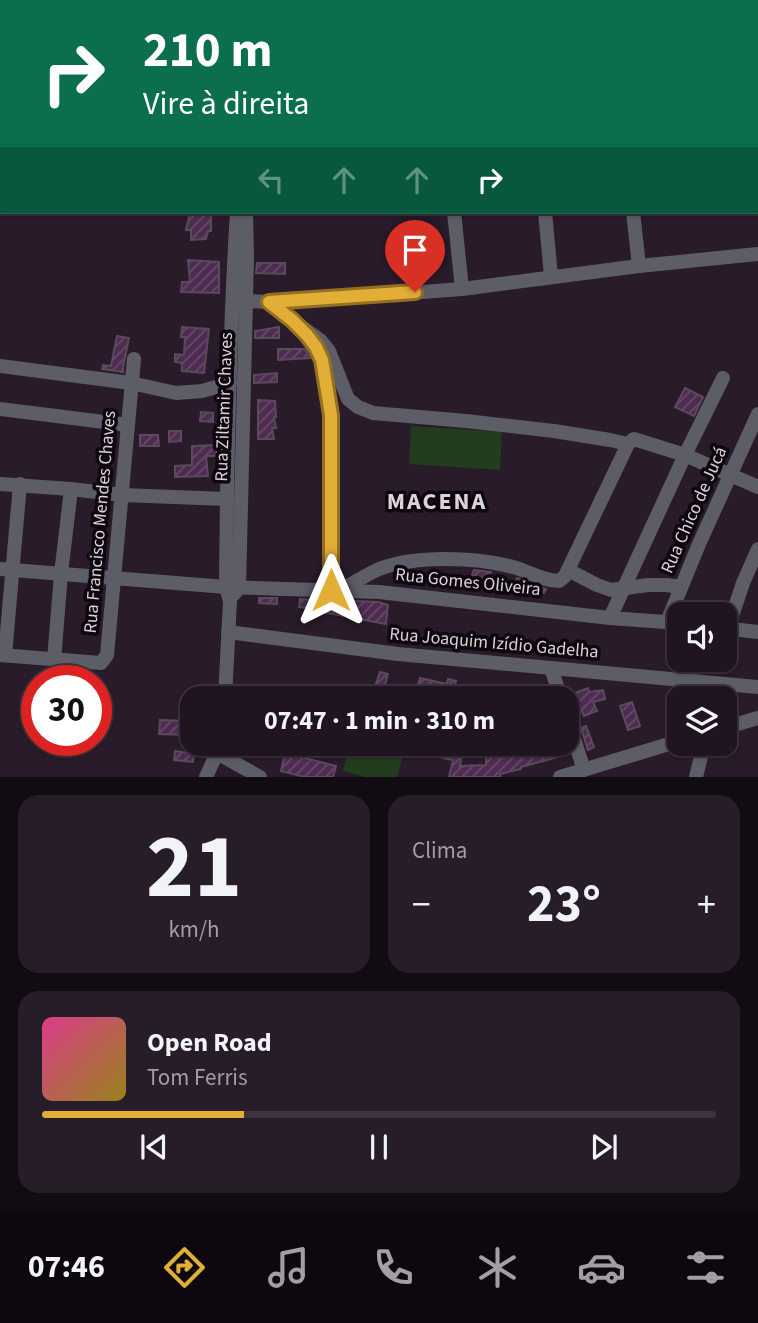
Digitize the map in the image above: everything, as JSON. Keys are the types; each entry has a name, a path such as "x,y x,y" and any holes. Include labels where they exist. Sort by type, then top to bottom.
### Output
{"street":[{"name":"Rua Ziltamir Chaves","path":"226,686 246,302 237,214"},
{"name":"Rua Ziltamir Chaves","path":"231,592 226,499 230,383 246,214"},
{"path":"454,214 462,289"},
{"path":"545,214 551,276"},
{"path":"633,214 639,265"},
{"path":"246,302 462,289 639,265 758,254"},
{"path":"269,302 320,340 329,351 348,399 358,407 373,412 554,431 628,444"},
{"path":"292,320 307,335 322,360 331,415 336,591 376,570 394,564 441,559 481,560 514,567 557,582 565,576 631,440 636,439 685,455 758,487"},
{"name":"Rua Francisco Mendes Chaves","path":"54,660 102,663 107,655 134,359"},
{"path":"0,366 131,383 176,393 202,391 230,383"},
{"path":"610,618 723,378"},
{"path":"0,409 128,425"},
{"name":"Rua Chico de Jucá","path":"678,602 699,544 758,414"},
{"path":"0,484 122,495 226,499"},
{"path":"20,484 6,570 3,655 54,660 71,489"},
{"path":"736,602 758,550"},
{"name":"Rua Gomes Oliveira","path":"6,570 231,592 379,592 610,618 667,622"},
{"path":"568,570 611,590 666,585 681,587"},
{"path":"737,629 758,632"},
{"name":"Rua Joaquim Izídio Gadelha","path":"228,632 398,654 758,687"},
{"path":"551,668 557,686"},
{"path":"737,724 758,718"},
{"path":"560,777 667,745"},
{"path":"579,754 584,770"},
{"path":"206,777 215,756"},
{"path":"230,756 260,777"},
{"path":"696,777 701,756"}],"green space":[{"path":"411,426 502,432 500,470 409,464"},
{"path":"347,756 402,758 397,777 365,777 343,771"}],"building":[{"path":"190,214 211,214 211,231 208,231 206,239 191,240 191,230 186,230"},
{"path":"188,260 219,262 219,293 181,292 182,282 190,282"},
{"path":"257,263 285,263 285,274 256,273"},
{"path":"182,327 209,329 204,373 182,371 182,363 175,362 175,354 184,355 185,337 181,337"},
{"path":"279,327 279,338 255,338 255,331"},
{"path":"117,336 129,338 123,372 102,369 103,365 111,366"},
{"path":"278,349 305,349 310,358 278,360"},
{"path":"277,373 277,382 254,383 254,375"},
{"path":"685,388 703,397 694,416 675,407"},
{"path":"258,400 275,401 276,428 272,428 274,439 258,439"},
{"path":"201,412 213,413 213,422 200,421"},
{"path":"169,431 181,431 181,441 169,442"},
{"path":"140,435 158,435 159,446 140,446"},
{"path":"216,445 217,456 206,456 208,476 175,477 175,466 192,465 192,446"},
{"path":"474,570 491,572 487,581 472,575"},
{"path":"517,578 546,589 544,593 516,582"},
{"path":"259,598 277,598 277,604 259,603"},
{"path":"300,599 378,602 388,605 386,624 322,612 322,609 299,607"},
{"path":"380,672 388,674 384,686 375,686"},
{"path":"420,678 447,684 448,679 456,681 455,686 418,686"},
{"path":"588,688 589,692 603,690 605,699 593,702 597,711 584,716 579,710 579,692"},
{"path":"632,702 640,726 628,730 620,706"},
{"path":"160,720 180,721 180,735 159,734"},
{"path":"586,726 594,747 588,750 581,728"},
{"path":"175,751 180,752 180,756 194,756 193,762 174,760"},
{"path":"284,756 297,756 336,766 333,777 305,777 281,771"},
{"path":"462,756 460,766 486,765 486,757 499,756 499,759 510,756 562,756 500,774 500,777 449,777 453,760 442,758"}],"district":[{"name":"MACENA","path":"437,501"}],"route":[{"path":"331,590 331,415 322,360 307,335 269,302 415,292"}]}
